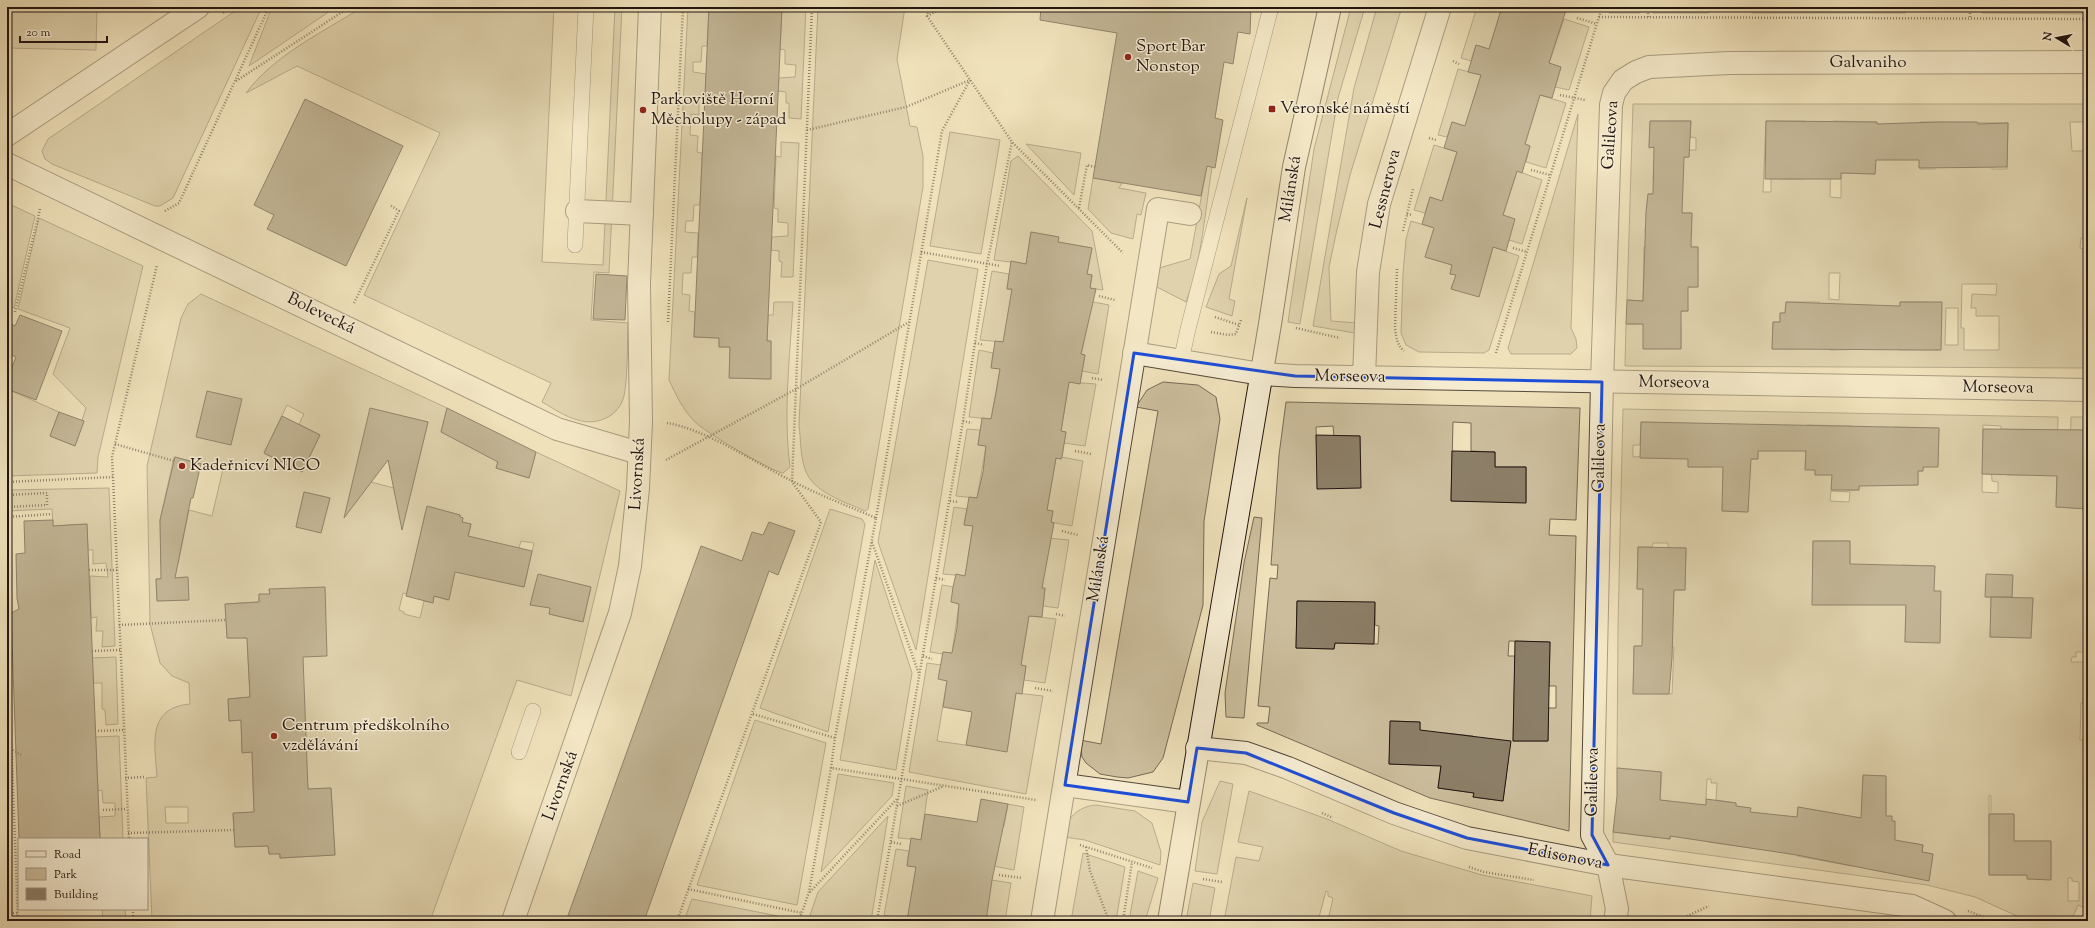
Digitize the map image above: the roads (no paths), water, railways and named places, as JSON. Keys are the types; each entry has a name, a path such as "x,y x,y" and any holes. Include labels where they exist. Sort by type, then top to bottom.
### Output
{"street":[{"path":"7,135 198,7"},
{"name":"Livornská","path":"512,921 620,613 630,566 636,520 641,422 639,284 650,7"},
{"name":"Milánská","path":"1169,921 1261,374 1294,167 1330,7"},
{"name":"Lessnerova","path":"1364,377 1368,272 1378,204 1440,7"},
{"name":"Galvaniho","path":"1649,67 1730,63 2088,62"},
{"name":"Galileova","path":"1615,921 1617,909 1608,866 1592,835 1602,382 1611,104 1614,93 1623,80 1636,72 1649,67"},
{"name":"Bolevecká","path":"7,164 557,429 639,453"},
{"name":"Milánská","path":"1042,921 1158,209 1190,214"},
{"path":"577,211 642,214"},
{"path":"1134,353 1261,374"},
{"name":"Morseova","path":"1261,374 1295,376 1602,382 2088,390"},
{"name":"Edisonova","path":"1197,748 1246,753 1288,768 1394,813 1467,838 1608,866 1912,906 1945,921"},
{"path":"1065,785 1188,802"}],"lane":[{"path":"575,245 586,7"},
{"path":"1181,361 1271,7"},
{"path":"519,752 533,711"}],"place":[{"name":"Sport Bar Nonstop","path":"1128,57"},
{"name":"Veronské náměstí","path":"1272,109"},
{"name":"Parkoviště Horní Měcholupy - západ","path":"643,110"},
{"name":"Kadeřnicví NICO","path":"182,466"},
{"name":"Centrum předškolního vzdělávání","path":"274,736"}]}
